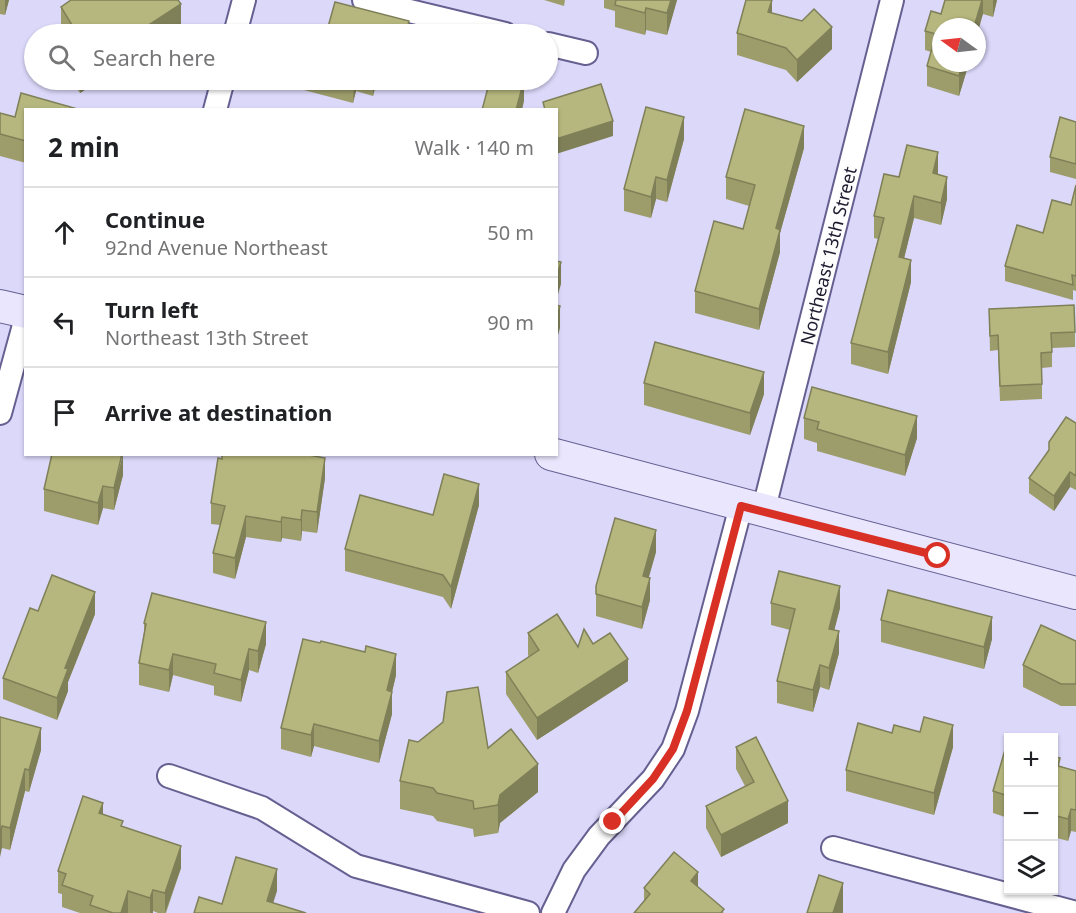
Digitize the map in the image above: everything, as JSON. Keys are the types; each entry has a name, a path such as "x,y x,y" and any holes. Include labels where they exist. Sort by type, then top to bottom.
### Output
{"main road":[{"path":"0,306 24,312"},
{"path":"558,456 1076,593"}],"street":[{"path":"238,24 244,0"},
{"path":"364,0 464,24"},
{"name":"Northeast 13th Street","path":"553,913 573,870 600,836 653,779 673,749 752,509 892,0"},
{"path":"558,46 586,52"},
{"path":"216,108 220,90"},
{"path":"0,412 24,325"},
{"path":"169,776 262,808 356,866 528,913"},
{"path":"833,848 1076,913"}],"building":[{"path":"71,0 178,0 181,4 150,24 71,24 61,7"},
{"path":"616,0 671,0 667,13 646,8 645,13 615,5"},
{"path":"746,0 772,0 768,12 802,21 814,9 832,27 797,60 786,48 737,33"},
{"path":"945,0 982,0 977,18 932,18 932,33 925,31 931,11 941,14"},
{"path":"335,2 409,21 408,24 329,24"},
{"path":"932,48 932,68 927,66"},
{"path":"946,72 960,72 959,76"},
{"path":"601,84 613,121 558,138 558,108 544,108 543,102"},
{"path":"487,90 521,90 517,108 483,108"},
{"path":"21,93 74,108 24,108 24,140 0,134 0,113 15,117"},
{"path":"646,107 684,117 667,180 656,177 651,197 624,189"},
{"path":"745,109 804,126 776,228 780,230 759,309 695,291 714,221 743,229 755,185 726,177"},
{"path":"1060,117 1076,122 1076,164 1050,157"},
{"path":"907,145 938,152 933,173 947,177 941,203 914,196 899,257 911,260 888,352 851,343 884,218 874,216 884,174 899,177"},
{"path":"1076,185 1076,276 1072,275 1073,285 1005,266 1017,225 1043,233 1052,200 1071,205"},
{"path":"1074,305 1075,332 1051,333 1052,352 1041,353 1042,384 1000,386 998,335 990,336 989,309"},
{"path":"655,342 764,372 750,413 644,383"},
{"path":"812,387 917,416 905,455 817,429 819,422 804,418"},
{"path":"1066,417 1076,423 1076,476 1070,472 1054,496 1029,478 1049,450 1049,442"},
{"path":"52,456 122,456 114,488 103,486 98,503 44,489"},
{"path":"222,456 325,458 317,512 302,510 301,520 282,517 281,522 246,516 235,558 213,553 225,506 211,503 218,458 222,459"},
{"path":"444,474 479,484 451,587 443,575 345,549 360,495 433,515"},
{"path":"615,518 656,530 643,576 650,578 642,607 596,594 596,586"},
{"path":"779,571 840,586 829,629 839,631 829,668 820,665 813,690 777,681 795,609 771,603"},
{"path":"52,575 95,592 65,668 68,669 57,698 3,678 30,608 38,611"},
{"path":"888,590 992,617 984,647 881,620"},
{"path":"152,593 266,622 258,651 249,649 241,680 214,673 216,664 173,654 169,670 139,663 146,624 144,623"},
{"path":"557,614 578,647 584,629 593,644 610,633 628,659 537,718 506,672 539,650 528,633"},
{"path":"1041,625 1076,641 1076,684 1061,684 1023,665"},
{"path":"303,639 365,652 366,646 396,654 387,690 392,692 379,741 314,724 311,735 281,728"},
{"path":"478,687 488,748 511,729 538,764 500,795 498,805 474,809 473,801 437,793 433,788 400,781 409,740 418,742 443,722 447,692"},
{"path":"0,717 41,728 29,770 25,769 10,828 2,826 0,835"},
{"path":"924,717 953,725 934,793 846,770 858,723 892,733 894,725 920,732"},
{"path":"756,737 788,801 721,835 706,806 754,782 736,747"},
{"path":"1004,753 1004,795 993,791"},
{"path":"1058,766 1076,771 1076,810 1071,809 1068,819 1058,816"},
{"path":"83,796 103,803 99,813 123,821 121,826 181,846 165,893 153,890 150,898 128,891 121,913 113,913 90,905 93,896 62,885 66,874 58,871"},
{"path":"674,852 698,872 691,881 724,909 721,913 634,913 650,894 644,888"},
{"path":"236,857 277,869 267,901 306,913 194,913 199,897 222,904"},
{"path":"819,875 843,883 833,913 807,913"}],"route":[{"path":"613,822 653,779 673,749 687,711 741,506 938,556"}]}
